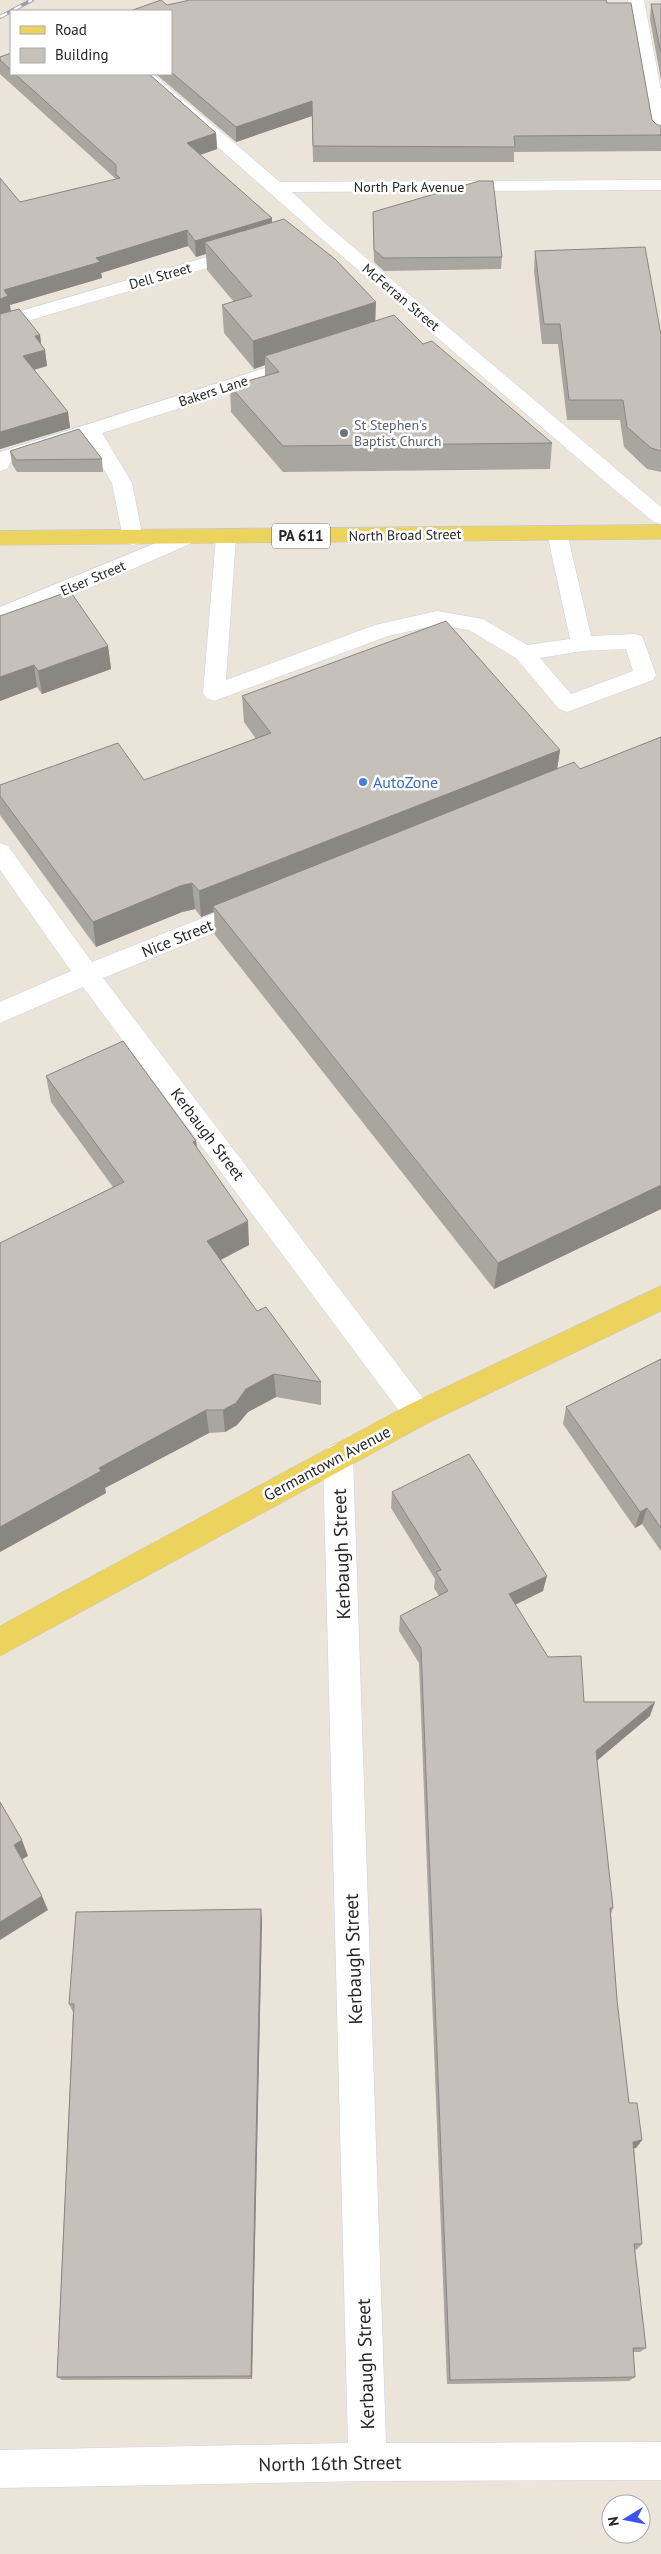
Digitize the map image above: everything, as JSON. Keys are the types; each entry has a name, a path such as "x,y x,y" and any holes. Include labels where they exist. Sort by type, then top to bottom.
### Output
{"main road":[{"name":"North Broad Street","path":"0,538 185,538 661,532"},
{"name":"Germantown Avenue","path":"0,1642 418,1414 661,1298"}],"street":[{"path":"636,0 661,134"},
{"name":"McFerran Street","path":"144,75 276,188 312,231 421,324 661,517"},
{"name":"North Park Avenue","path":"276,188 661,185"},
{"name":"Dell Street","path":"0,323 258,247"},
{"name":"Bakers Lane","path":"0,465 3,458 317,357"},
{"path":"90,430 122,483 133,538"},
{"path":"557,533 582,644"},
{"path":"226,537 214,692 384,630 437,618 475,624 524,654 567,704 645,675 634,641 582,644 524,654"},
{"name":"Elser Street","path":"0,614 63,591 185,538"},
{"name":"Kerbaugh Street","path":"0,852 87,974 418,1414"},
{"name":"Nice Street","path":"0,1013 87,974 272,900"},
{"name":"Kerbaugh Street","path":"338,1456 368,2462"},
{"name":"North 16th Street","path":"0,2469 368,2462 661,2460"}],"building":[{"path":"161,0 167,5 190,0 606,0 607,3 631,3 652,120 661,126 661,135 514,136 515,147 313,146 312,101 236,127 172,73 172,10 133,10"},
{"path":"651,4 661,4 661,53"},
{"path":"10,53 10,69 0,60 0,57"},
{"path":"16,75 150,75 216,133 187,143 272,218 195,241 187,230 96,258 100,262 4,290 8,296 0,299 0,178 20,202 120,178 116,175 116,165"},
{"path":"479,181 493,181 502,257 384,258 374,250 373,212"},
{"path":"284,219 335,259 376,302 253,341 222,305 252,296 205,242"},
{"path":"645,247 661,335 661,451 651,448 627,427 623,400 569,400 560,324 544,324 535,251"},
{"path":"19,309 40,335 35,336 45,350 23,356 68,412 0,432 0,314"},
{"path":"394,315 423,344 432,341 552,443 283,446 230,386 279,372 265,356"},
{"path":"79,429 102,459 16,460 10,451"},
{"path":"70,591 108,646 38,671 34,665 0,677 0,616"},
{"path":"446,621 560,750 199,891 192,883 180,886 93,922 0,796 0,785 118,743 144,780 271,733 242,696"},
{"path":"661,737 661,1185 498,1263 213,906 574,762 580,769"},
{"path":"123,1041 196,1141 193,1142 248,1221 207,1241 257,1311 266,1307 321,1382 274,1374 246,1389 236,1403 223,1410 206,1410 99,1468 101,1471 0,1527 0,1243 124,1182 46,1076"},
{"path":"661,1359 661,1528 647,1508 640,1512 566,1407"},
{"path":"469,1454 547,1576 509,1594 548,1657 581,1656 584,1702 655,1702 596,1751 613,1908 610,1908 617,2000 629,2103 637,2103 642,2140 633,2142 642,2244 634,2244 646,2348 633,2348 635,2377 450,2380 421,1648 400,1616 448,1591 436,1572 441,1570 392,1492"},
{"path":"0,1802 22,1840 14,1845 42,1896 0,1922"},
{"path":"261,1909 251,2376 57,2377 74,2004 69,2004 76,1912"}],"railway":[{"path":"13,10 32,0"},
{"path":"0,17 10,12"}],"place":[{"name":"St Stephen's Baptist Church","path":"344,433"},
{"name":"AutoZone","path":"363,782"}]}
